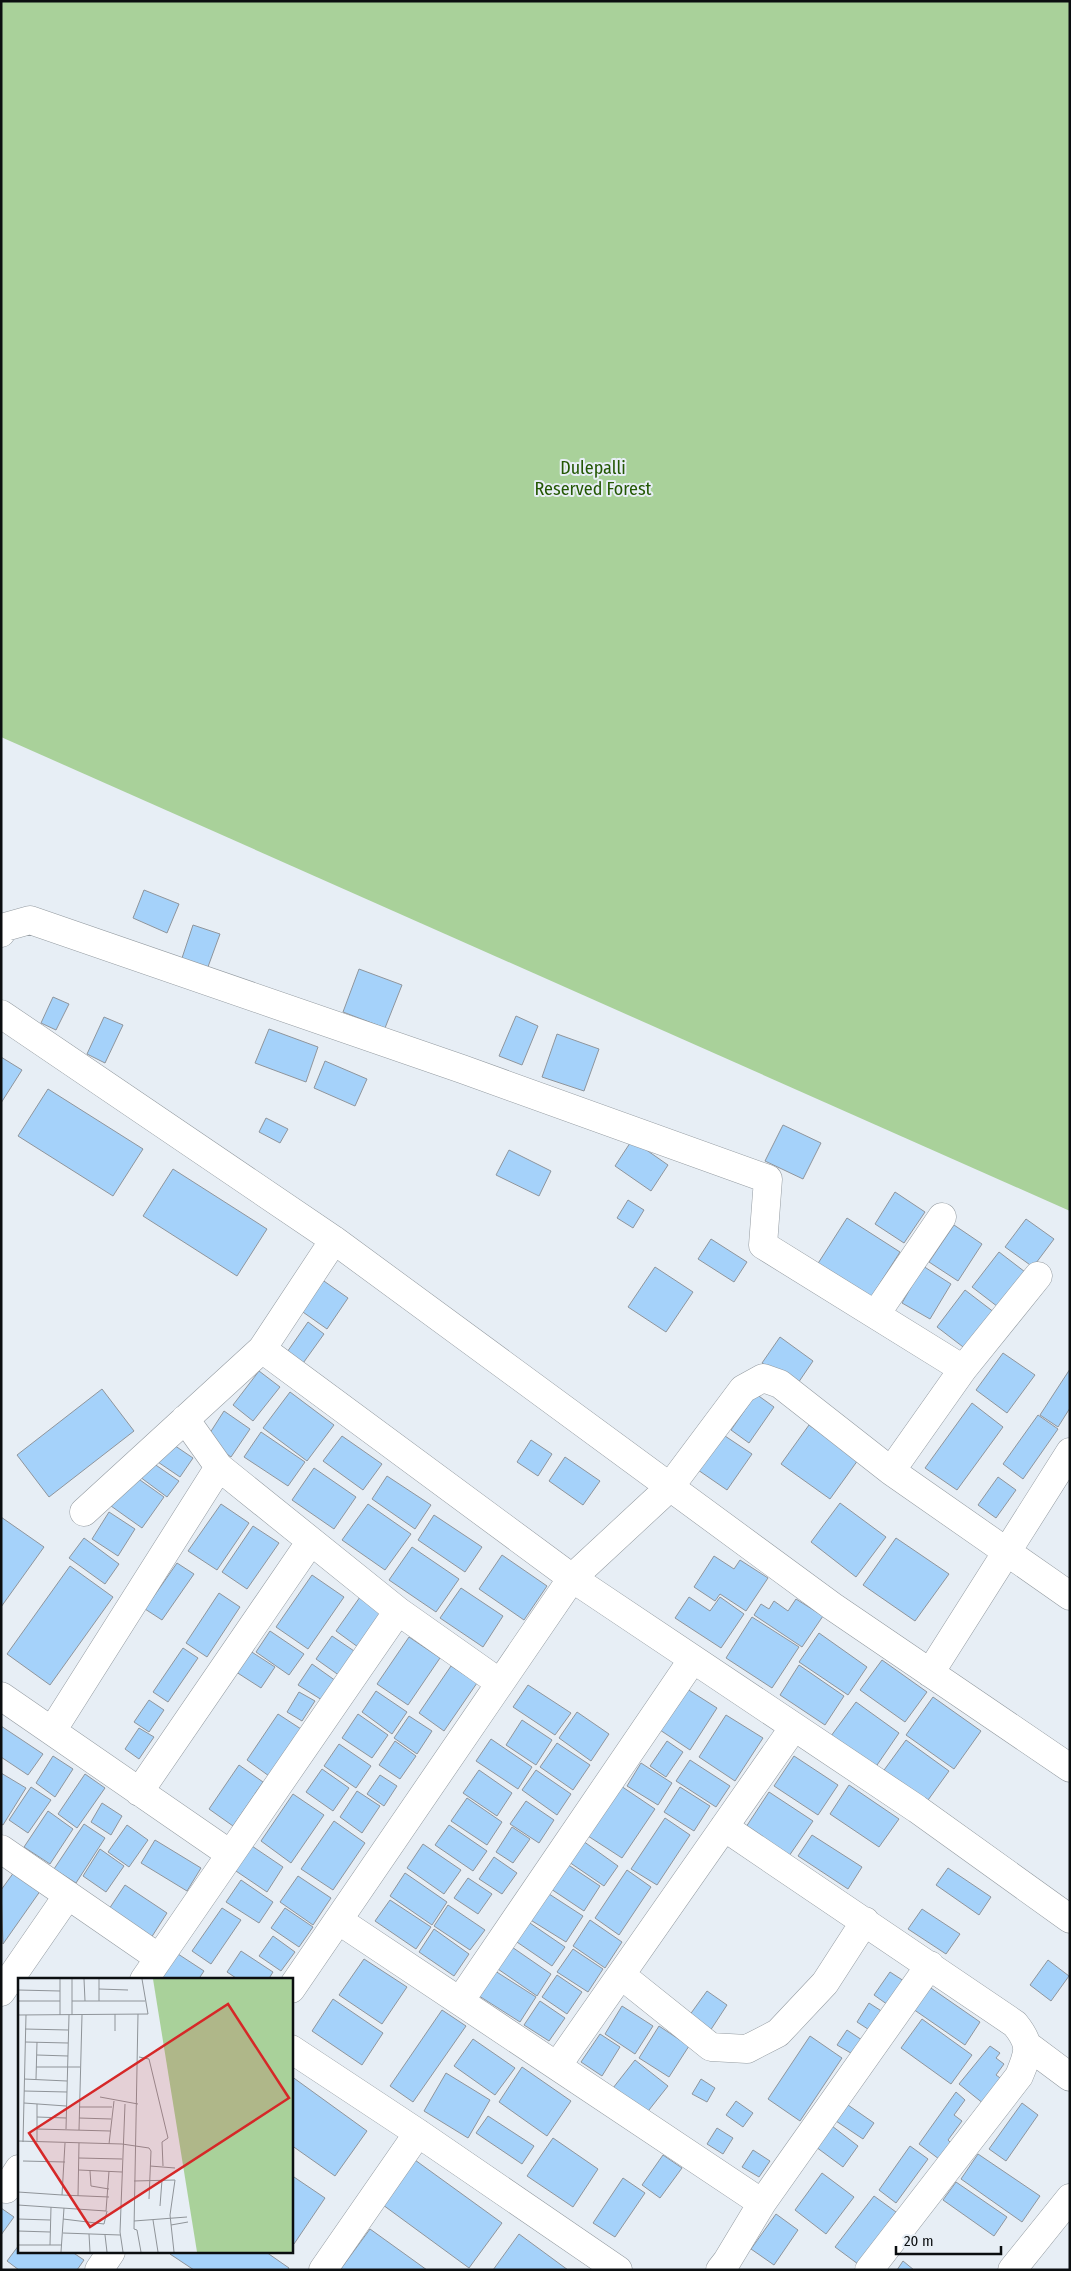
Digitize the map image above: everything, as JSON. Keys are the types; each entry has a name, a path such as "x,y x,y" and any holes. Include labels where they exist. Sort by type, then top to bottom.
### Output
{"street":[{"path":"1,933 4,927 30,920 462,1069 768,1179 763,1245 963,1369"},
{"path":"1,1014 334,1240 832,1606 1070,1768"},
{"path":"876,1314 942,1217"},
{"path":"84,1512 262,1349 334,1240"},
{"path":"891,1471 963,1369 1038,1276"},
{"path":"262,1349 572,1578 917,1809 1070,1919"},
{"path":"292,1988 572,1578 669,1488 742,1389 763,1378 780,1384 891,1471 1007,1550 1070,1596"},
{"path":"185,1419 219,1467 398,1611 500,1683"},
{"path":"930,1673 1070,1452"},
{"path":"52,1731 219,1467"},
{"path":"139,1792 311,1541"},
{"path":"1,1850 68,1896 151,1969 398,1611"},
{"path":"460,2001 693,1659"},
{"path":"1,1696 230,1854"},
{"path":"557,2066 794,1727"},
{"path":"724,1827 1015,2024 1026,2038 1028,2056 1019,2076 869,2270"},
{"path":"1,1992 68,1896"},
{"path":"338,1920 762,2203"},
{"path":"621,1975 712,2047 747,2049 778,2033 798,2012 825,1982 865,1921"},
{"path":"720,2270 762,2203 930,1965"},
{"path":"1027,2045 1070,2077"},
{"path":"292,2051 418,2133 618,2270"},
{"path":"323,2270 418,2133"},
{"path":"1012,2270 1070,2198"}],"green space":[{"name":"Dulepalli Reserved Forest","path":"1,1 1070,1 1070,1211 1,737"}],"building":[{"path":"144,890 179,904 167,933 133,918"},
{"path":"193,925 220,934 205,975 179,967"},
{"path":"359,969 402,985 385,1028 343,1012"},
{"path":"53,997 69,1004 56,1030 41,1023"},
{"path":"516,1016 538,1026 522,1065 499,1056"},
{"path":"104,1017 123,1025 105,1063 87,1054"},
{"path":"269,1029 318,1047 306,1082 255,1063"},
{"path":"557,1034 599,1049 584,1091 542,1077"},
{"path":"1,1057 22,1070 1,1103"},
{"path":"325,1061 367,1079 355,1106 314,1088"},
{"path":"48,1089 143,1149 113,1196 18,1136"},
{"path":"266,1118 288,1129 280,1143 259,1132"},
{"path":"783,1125 821,1143 803,1179 765,1161"},
{"path":"632,1140 668,1165 651,1191 615,1166"},
{"path":"509,1150 551,1171 539,1196 496,1175"},
{"path":"173,1169 267,1229 237,1276 143,1216"},
{"path":"895,1192 925,1212 904,1243 875,1224"},
{"path":"628,1200 644,1210 633,1228 617,1218"},
{"path":"847,1218 900,1252 870,1299 817,1265"},
{"path":"1026,1219 1054,1239 1033,1267 1005,1247"},
{"path":"954,1225 982,1244 958,1281 929,1262"},
{"path":"711,1239 747,1262 734,1282 698,1259"},
{"path":"999,1252 1029,1275 1002,1310 972,1287"},
{"path":"923,1266 951,1284 930,1319 902,1303"},
{"path":"655,1267 693,1292 666,1332 628,1307"},
{"path":"321,1279 348,1298 327,1329 300,1310"},
{"path":"965,1290 999,1316 971,1353 937,1327"},
{"path":"308,1322 324,1334 301,1366 285,1355"},
{"path":"780,1337 813,1361 796,1386 762,1363"},
{"path":"1003,1353 1035,1375 1007,1413 976,1390"},
{"path":"1070,1369 1070,1408 1058,1427 1040,1415"},
{"path":"259,1371 280,1387 253,1421 233,1405"},
{"path":"102,1389 134,1431 49,1497 17,1455"},
{"path":"290,1392 334,1425 307,1461 263,1428"},
{"path":"756,1394 774,1407 749,1443 731,1430"},
{"path":"972,1403 1003,1427 957,1490 925,1468"},
{"path":"224,1411 250,1429 231,1457 206,1439"},
{"path":"1038,1415 1058,1429 1023,1479 1003,1464"},
{"path":"809,1425 858,1460 830,1499 781,1464"},
{"path":"261,1432 305,1462 288,1486 244,1457"},
{"path":"722,1434 752,1454 727,1490 698,1470"},
{"path":"342,1436 382,1464 363,1490 323,1461"},
{"path":"165,1439 193,1458 180,1477 152,1458"},
{"path":"531,1440 552,1454 538,1476 517,1462"},
{"path":"565,1457 600,1481 583,1505 549,1481"},
{"path":"147,1459 179,1481 167,1497 136,1474"},
{"path":"314,1468 356,1497 334,1529 292,1500"},
{"path":"133,1475 164,1497 142,1528 111,1506"},
{"path":"387,1476 431,1505 415,1529 372,1499"},
{"path":"998,1477 1016,1490 996,1518 978,1505"},
{"path":"840,1503 886,1537 856,1577 811,1542"},
{"path":"221,1504 249,1523 217,1570 188,1551"},
{"path":"368,1504 411,1534 385,1570 342,1540"},
{"path":"109,1512 135,1529 118,1556 92,1539"},
{"path":"434,1515 482,1547 465,1572 418,1540"},
{"path":"1,1517 44,1547 1,1607"},
{"path":"253,1526 279,1543 247,1589 222,1572"},
{"path":"84,1538 119,1564 105,1584 69,1558"},
{"path":"896,1538 949,1574 915,1621 863,1585"},
{"path":"412,1547 459,1579 436,1612 389,1580"},
{"path":"502,1555 547,1586 524,1620 479,1589"},
{"path":"714,1556 734,1569 740,1560 768,1578 746,1611 720,1594 715,1601 694,1587"},
{"path":"177,1563 194,1574 162,1620 145,1609"},
{"path":"70,1566 113,1597 50,1685 7,1654"},
{"path":"312,1575 344,1597 308,1649 276,1627"},
{"path":"461,1588 503,1616 483,1647 440,1618"},
{"path":"219,1593 240,1607 207,1657 186,1643"},
{"path":"360,1597 383,1613 358,1647 336,1631"},
{"path":"689,1597 710,1611 720,1597 744,1614 721,1648 675,1618"},
{"path":"796,1599 823,1616 802,1647 754,1615 761,1604 769,1609 774,1601 788,1611"},
{"path":"752,1617 799,1647 772,1688 726,1658"},
{"path":"270,1631 304,1654 289,1675 256,1652"},
{"path":"819,1633 867,1667 848,1695 799,1662"},
{"path":"332,1636 357,1653 340,1676 316,1659"},
{"path":"409,1637 440,1658 408,1705 377,1684"},
{"path":"183,1648 198,1658 168,1702 153,1692"},
{"path":"247,1649 275,1667 261,1688 233,1670"},
{"path":"882,1660 927,1692 905,1722 860,1690"},
{"path":"312,1664 336,1681 322,1700 298,1685"},
{"path":"799,1665 844,1696 825,1725 780,1695"},
{"path":"451,1666 477,1683 444,1731 419,1713"},
{"path":"528,1685 571,1713 555,1735 513,1707"},
{"path":"684,1687 717,1708 690,1750 657,1728"},
{"path":"376,1691 407,1712 392,1734 362,1712"},
{"path":"299,1692 315,1701 302,1721 287,1712"},
{"path":"933,1697 981,1731 954,1769 906,1735"},
{"path":"149,1700 164,1710 149,1732 134,1722"},
{"path":"856,1702 899,1733 875,1768 831,1736"},
{"path":"577,1712 609,1734 591,1761 559,1738"},
{"path":"278,1714 301,1729 269,1776 247,1760"},
{"path":"358,1714 388,1735 372,1758 342,1738"},
{"path":"726,1715 763,1738 735,1781 699,1757"},
{"path":"409,1716 432,1731 417,1754 394,1738"},
{"path":"522,1720 552,1740 536,1765 506,1745"},
{"path":"1,1726 43,1754 28,1775 1,1757"},
{"path":"139,1728 154,1737 139,1759 125,1749"},
{"path":"491,1739 532,1767 518,1789 476,1761"},
{"path":"906,1740 949,1771 923,1807 879,1777"},
{"path":"395,1741 416,1756 400,1779 379,1765"},
{"path":"667,1741 683,1752 666,1777 650,1766"},
{"path":"557,1743 590,1765 573,1790 540,1767"},
{"path":"339,1744 371,1766 356,1788 324,1766"},
{"path":"53,1756 73,1769 55,1797 36,1783"},
{"path":"794,1756 838,1785 818,1815 774,1786"},
{"path":"690,1760 730,1786 716,1807 676,1781"},
{"path":"641,1763 672,1783 658,1805 627,1786"},
{"path":"239,1765 263,1782 233,1826 209,1809"},
{"path":"322,1769 349,1788 333,1811 306,1792"},
{"path":"479,1770 512,1793 497,1816 463,1793"},
{"path":"536,1770 571,1794 557,1815 522,1790"},
{"path":"1,1773 26,1788 3,1825 1,1824"},
{"path":"85,1774 105,1788 77,1828 58,1814"},
{"path":"380,1775 397,1786 384,1806 367,1794"},
{"path":"849,1785 899,1819 879,1847 830,1814"},
{"path":"621,1786 655,1809 622,1858 588,1836"},
{"path":"31,1787 51,1800 28,1833 9,1820"},
{"path":"680,1787 710,1806 694,1831 664,1812"},
{"path":"357,1791 380,1806 362,1833 340,1817"},
{"path":"769,1792 813,1821 789,1856 746,1827"},
{"path":"293,1794 324,1815 291,1863 261,1841"},
{"path":"467,1798 502,1822 487,1845 451,1821"},
{"path":"526,1801 554,1820 539,1843 510,1824"},
{"path":"102,1803 122,1816 111,1835 91,1822"},
{"path":"48,1811 73,1829 50,1864 24,1847"},
{"path":"665,1818 690,1835 657,1885 631,1869"},
{"path":"334,1821 365,1843 333,1890 301,1869"},
{"path":"84,1824 105,1838 76,1883 54,1869"},
{"path":"127,1825 148,1840 129,1867 108,1852"},
{"path":"449,1825 487,1851 473,1871 435,1845"},
{"path":"512,1827 530,1839 513,1863 496,1852"},
{"path":"812,1835 862,1867 848,1889 798,1856"},
{"path":"155,1840 201,1868 187,1891 141,1863"},
{"path":"583,1841 618,1866 604,1886 569,1862"},
{"path":"249,1844 283,1867 267,1892 233,1869"},
{"path":"423,1844 461,1870 444,1894 407,1868"},
{"path":"100,1849 124,1866 106,1892 83,1876"},
{"path":"494,1857 517,1873 502,1894 479,1879"},
{"path":"564,1862 600,1886 584,1911 548,1887"},
{"path":"17,1868 43,1887 3,1944 1,1890"},
{"path":"948,1868 991,1897 979,1915 936,1885"},
{"path":"627,1870 651,1887 619,1935 595,1918"},
{"path":"405,1873 447,1902 432,1925 390,1896"},
{"path":"298,1876 331,1898 313,1925 280,1902"},
{"path":"468,1878 492,1894 478,1914 454,1898"},
{"path":"241,1880 273,1902 259,1923 226,1902"},
{"path":"125,1885 167,1913 151,1938 109,1909"},
{"path":"546,1892 583,1916 566,1942 529,1919"},
{"path":"390,1900 431,1927 416,1949 375,1921"},
{"path":"448,1905 485,1930 470,1950 434,1926"},
{"path":"222,1908 241,1920 211,1964 192,1951"},
{"path":"285,1908 313,1927 299,1947 271,1928"},
{"path":"922,1909 960,1934 946,1954 908,1929"},
{"path":"590,1920 622,1942 605,1968 573,1946"},
{"path":"527,1921 565,1947 552,1966 514,1940"},
{"path":"434,1929 469,1954 454,1976 419,1952"},
{"path":"273,1936 295,1952 281,1971 259,1956"},
{"path":"509,1945 551,1974 537,1996 495,1967"},
{"path":"573,1949 603,1969 588,1992 557,1972"},
{"path":"241,1951 273,1972 269,1978 236,1978 227,1972"},
{"path":"175,1952 204,1971 199,1978 157,1978"},
{"path":"364,1959 407,1987 382,2024 339,1995"},
{"path":"1048,1960 1069,1976 1051,2001 1030,1985"},
{"path":"492,1969 536,1997 520,2022 476,1994"},
{"path":"890,1972 907,1983 891,2007 874,1995"},
{"path":"557,1975 582,1992 567,2014 542,1997"},
{"path":"928,1986 980,2022 965,2045 913,2009"},
{"path":"707,1991 727,2005 710,2031 689,2016"},
{"path":"333,1999 383,2033 362,2065 312,2031"},
{"path":"540,2001 565,2018 549,2041 524,2025"},
{"path":"869,2003 886,2014 874,2033 857,2022"},
{"path":"622,2006 653,2026 635,2054 605,2034"},
{"path":"442,2010 466,2026 413,2102 390,2086"},
{"path":"922,2019 972,2055 951,2084 901,2048"},
{"path":"659,2026 689,2046 669,2077 639,2058"},
{"path":"847,2030 865,2042 856,2056 837,2045"},
{"path":"600,2034 620,2047 602,2076 581,2062"},
{"path":"810,2036 842,2058 800,2121 768,2099"},
{"path":"473,2039 515,2068 495,2095 454,2066"},
{"path":"990,2046 1000,2053 996,2058 1004,2064 996,2075 1003,2080 984,2104 959,2084"},
{"path":"635,2060 668,2086 645,2115 613,2088"},
{"path":"522,2067 571,2101 547,2136 499,2102"},
{"path":"446,2073 490,2100 468,2138 424,2111"},
{"path":"292,2077 367,2131 335,2176 292,2146"},
{"path":"701,2079 715,2088 707,2102 692,2094"},
{"path":"956,2092 965,2100 954,2115 962,2121 948,2140 951,2143 939,2159 919,2144"},
{"path":"736,2101 753,2113 743,2127 726,2115"},
{"path":"1022,2103 1038,2115 1006,2161 989,2149"},
{"path":"848,2105 874,2123 863,2139 836,2121"},
{"path":"488,2116 534,2146 522,2164 476,2133"},
{"path":"832,2126 858,2146 843,2167 816,2147"},
{"path":"717,2128 733,2138 723,2154 707,2144"},
{"path":"553,2138 598,2169 573,2207 527,2176"},
{"path":"910,2146 928,2159 896,2203 879,2190"},
{"path":"753,2150 770,2161 759,2177 742,2167"},
{"path":"978,2154 1040,2196 1022,2222 961,2179"},
{"path":"663,2155 682,2168 660,2198 642,2185"},
{"path":"415,2160 502,2223 469,2268 383,2205"},
{"path":"822,2173 854,2197 826,2234 795,2210"},
{"path":"292,2176 325,2198 294,2244 292,2243"},
{"path":"623,2178 645,2193 615,2237 593,2223"},
{"path":"956,2182 1007,2217 994,2236 943,2200"},
{"path":"874,2196 896,2212 858,2264 835,2247"},
{"path":"1,2208 14,2217 1,2235"},
{"path":"776,2214 798,2230 774,2265 751,2249"},
{"path":"370,2229 427,2270 340,2270"},
{"path":"519,2234 568,2270 493,2270"},
{"path":"18,2246 18,2254 75,2254 84,2260 77,2270 19,2270 7,2261"},
{"path":"170,2254 269,2254 289,2268 288,2270 194,2270"},
{"path":"903,2261 914,2270 897,2270"}]}
